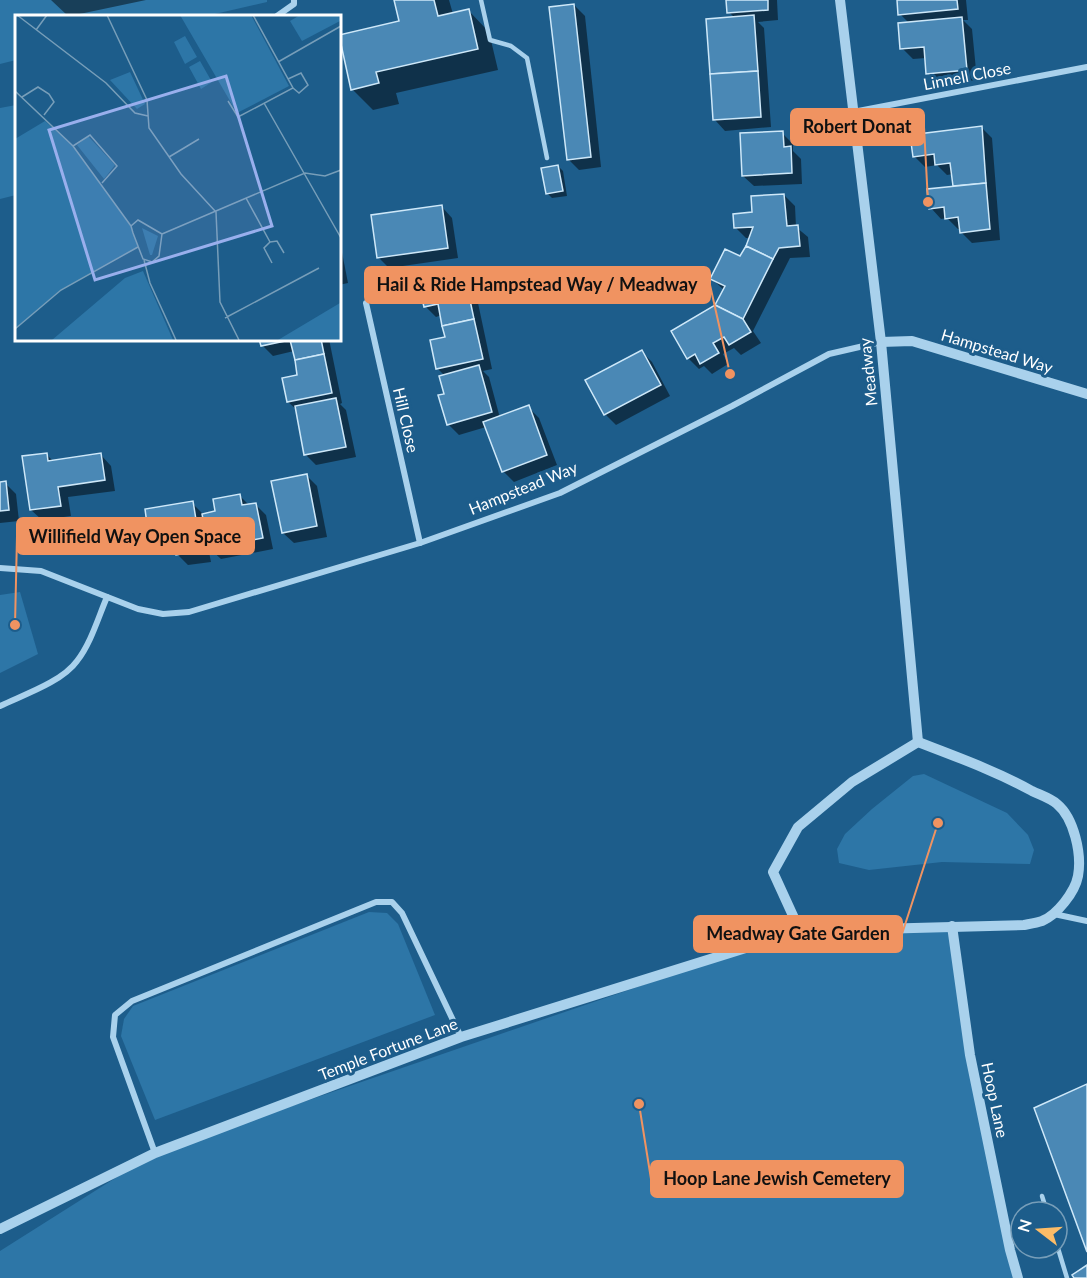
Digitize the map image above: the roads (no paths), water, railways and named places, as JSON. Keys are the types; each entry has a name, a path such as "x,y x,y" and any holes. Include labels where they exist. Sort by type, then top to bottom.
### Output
{"street":[{"path":"278,15 294,4 294,0"},
{"name":"Meadway","path":"840,0 881,342 918,742"},
{"name":"Linnell Close","path":"853,112 1087,67"},
{"name":"Hill Close","path":"366,303 420,543"},
{"name":"Hampstead Way","path":"0,568 41,571 138,609 163,614 189,612 420,543 560,493 829,354 881,342 912,342 1087,394"},
{"path":"0,706 63,675 76,663 85,649 107,597"},
{"path":"800,931 773,872 798,827 852,782 918,742 1001,774 1058,804 1070,823 1078,846 1080,867 1077,881 1070,894 1053,914 1087,921"},
{"path":"155,1153 113,1037 115,1015 132,1001 376,902 392,902 402,913 461,1037"},
{"name":"Temple Fortune Lane","path":"0,1229 155,1153 461,1037 800,931 1024,926 1042,921 1053,914"},
{"name":"Hoop Lane","path":"952,926 970,1055 1010,1250 1018,1278"}],"lane":[{"path":"481,0 490,40 511,46 526,57 547,158"},
{"path":"1042,1196 1043,1200"},
{"path":"1062,1260 1067,1278"}],"place":[{"name":"Robert Donat","path":"928,202"},
{"name":"Hail & Ride Hampstead Way / Meadway","path":"730,374"},
{"name":"Willifield Way Open Space","path":"15,625"},
{"name":"Meadway Gate Garden","path":"938,823"},
{"name":"Hoop Lane Jewish Cemetery","path":"639,1104"}]}
